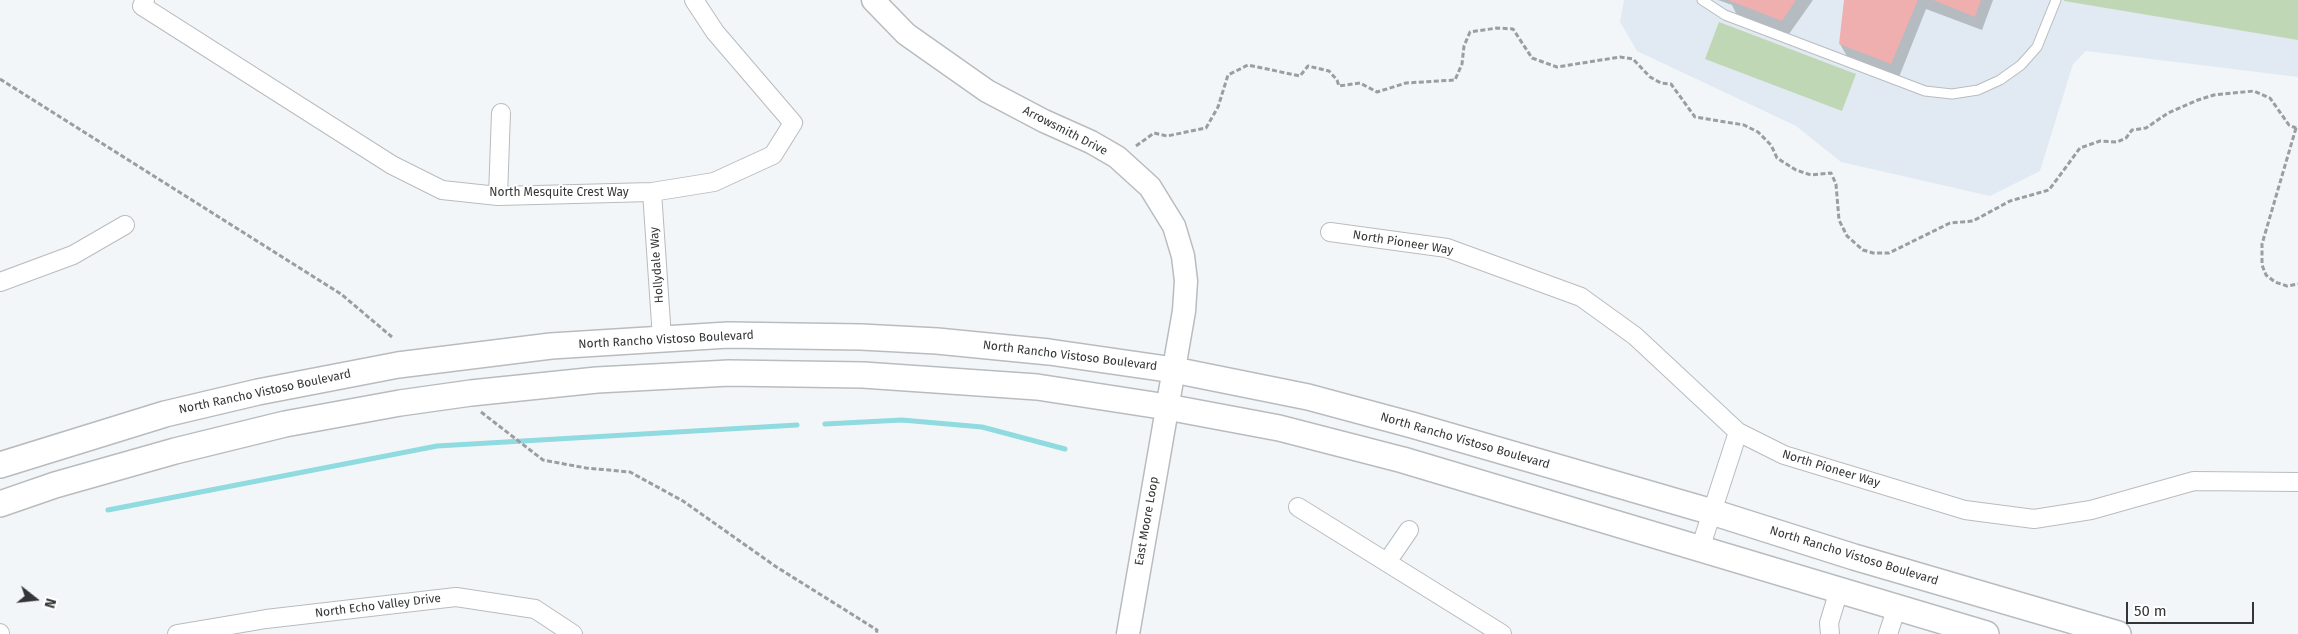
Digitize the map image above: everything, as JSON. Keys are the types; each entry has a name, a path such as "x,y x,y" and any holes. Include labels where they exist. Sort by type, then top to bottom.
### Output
{"main road":[{"name":"North Rancho Vistoso Boulevard","path":"0,465 165,414 326,378 398,365 551,346 728,335 861,337 937,341 1049,352 1174,370 1308,397 1412,425 1712,512 1854,557 2118,634"},
{"path":"0,504 55,485 175,450 285,424 400,403 471,393 597,380 729,373 863,375 1036,387 1167,407 1279,428 1402,460 1986,634"}],"street":[{"name":"North Mesquite Crest Way","path":"143,3 392,165 442,190 498,196 652,192 714,182 772,155 793,123 716,32 694,0"},
{"name":"Arrowsmith Drive","path":"873,0 906,34 987,91 1044,121 1091,142 1117,157 1150,187 1174,226 1183,256 1186,281 1184,311 1167,407"},
{"path":"498,196 501,113"},
{"name":"Hollydale Way","path":"652,192 662,338"},
{"path":"0,282 72,255 125,225"},
{"name":"North Pioneer Way","path":"1330,232 1446,248 1581,297 1635,336 1738,432 1784,455 1965,510 2034,519 2092,510 2194,481 2298,482"},
{"name":"East Moore Loop","path":"1128,634 1167,407"},
{"path":"1700,548 1738,432"},
{"path":"1298,507 1502,634"},
{"path":"1387,562 1409,530"},
{"path":"1830,634 1829,623 1839,590"},
{"name":"North Echo Valley Drive","path":"177,634 266,619 456,597 534,609 573,634"},
{"path":"1888,634 1897,608"}],"lane":[{"path":"1702,0 1725,14 1925,91 1952,94 1978,90 2000,80 2021,66 2037,47 2056,0"}],"path":[{"path":"1136,146 1154,133 1168,136 1206,128 1218,108 1228,76 1248,65 1300,76 1308,66 1329,71 1337,80 1339,86 1360,83 1376,92 1406,83 1455,80 1462,64 1464,46 1470,32 1497,28 1513,29 1532,58 1556,67 1620,57 1633,60 1650,77 1661,83 1671,84 1695,116 1744,125 1758,132 1771,144 1777,158 1796,170 1812,175 1831,173 1836,184 1839,220 1847,236 1863,250 1873,253 1889,253 1950,223 1973,221 2010,201 2049,190 2080,148 2100,141 2117,142 2126,138 2132,130 2146,128 2168,113 2198,100 2214,95 2254,91 2270,98 2288,125 2297,127 2262,244 2262,265 2266,275 2275,282 2287,286 2298,284"},
{"path":"0,79 341,294 392,337"},
{"path":"479,409 543,460 586,468 630,472 683,501 775,566 877,630 876,634"}],"shaded area":[{"path":"1624,0 2298,0 2298,77 2086,51 2073,64 2040,171 1990,196 1841,162 1796,126 1637,51 1620,22"}],"green space":[{"path":"2064,0 2298,0 2298,40 2064,1"},
{"path":"1719,22 1856,74 1842,111 1705,59"}],"building":[{"path":"1728,0 1796,0 1782,21"},
{"path":"1844,0 1918,0 1891,64 1839,44"},
{"path":"1933,0 1981,0 1975,17"}],"waterway":[{"path":"825,424 902,420 982,427 1065,449"},
{"path":"108,510 437,446 797,425"}]}
